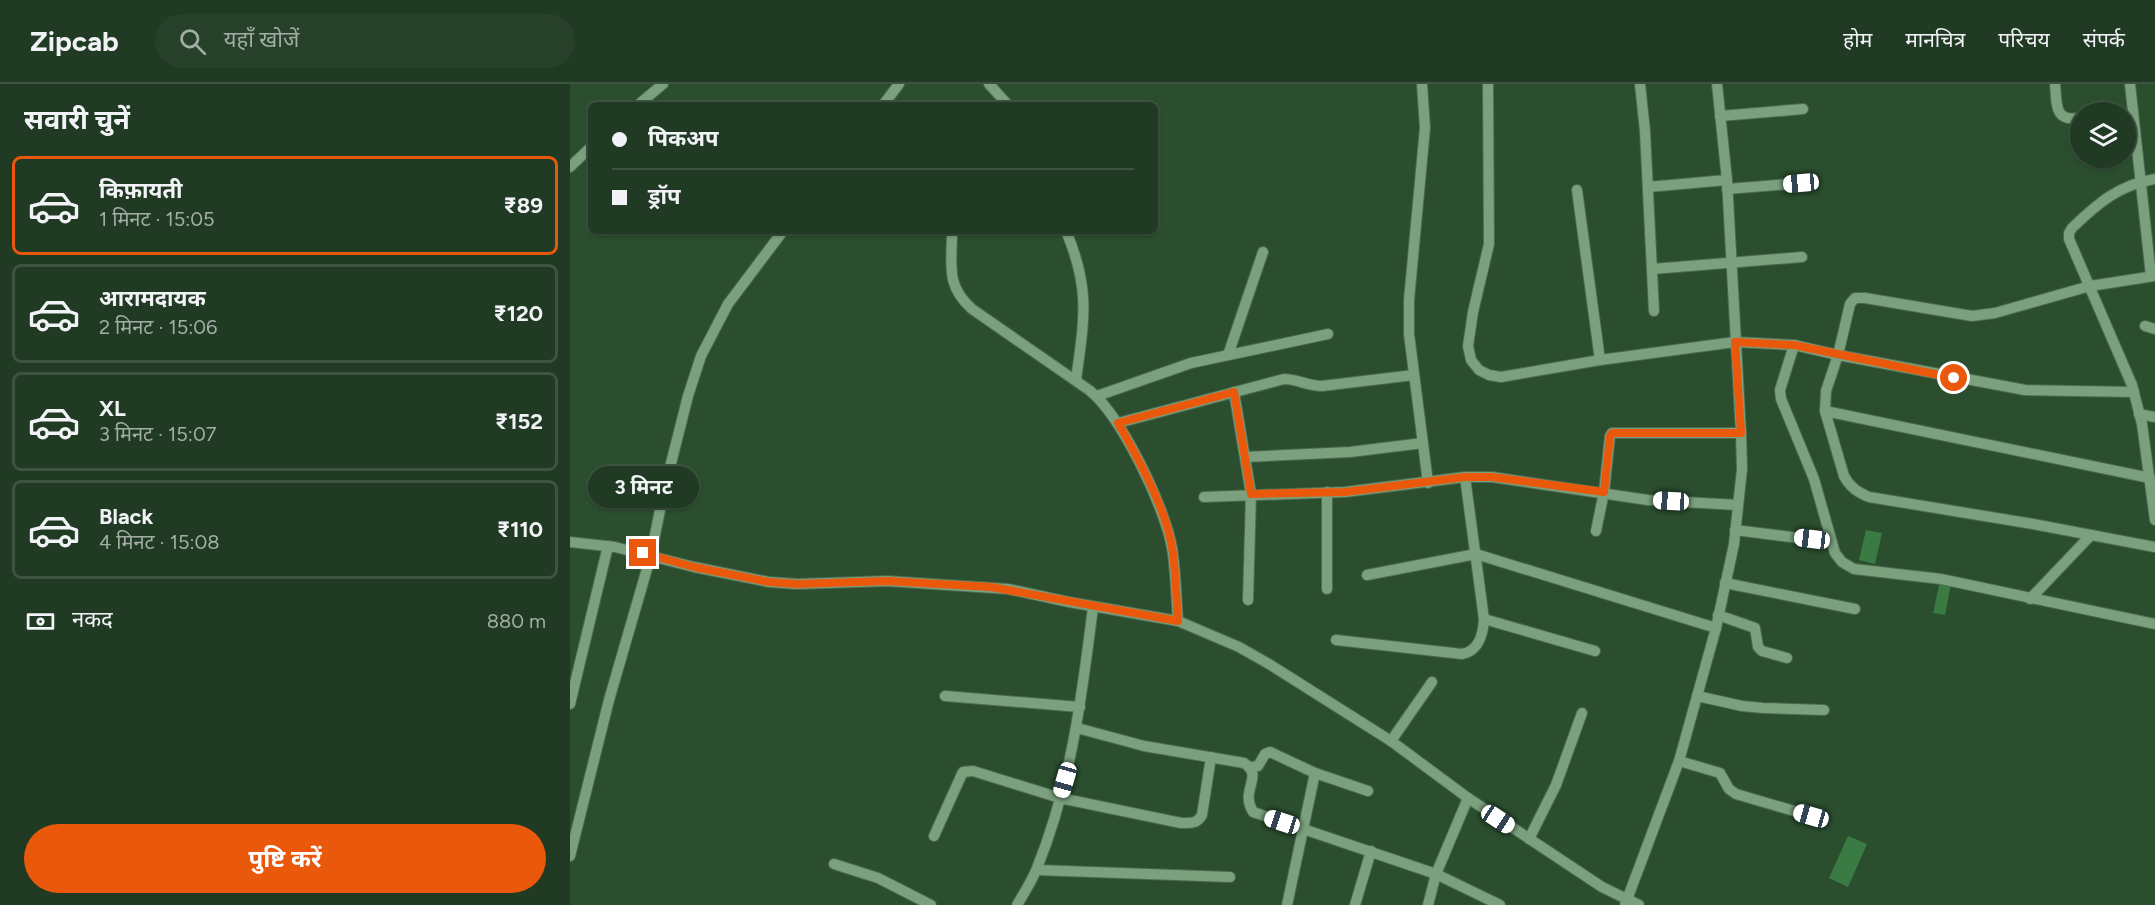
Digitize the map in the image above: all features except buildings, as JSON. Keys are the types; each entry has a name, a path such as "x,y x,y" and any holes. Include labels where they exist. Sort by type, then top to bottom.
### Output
{"street":[{"path":"642,102 663,84"},
{"path":"885,102 899,84"},
{"path":"989,84 1005,102"},
{"path":"1422,84 1425,128 1409,300 1409,334 1428,483"},
{"path":"1488,84 1489,244 1473,312 1468,346 1471,360 1479,370 1489,375 1501,377 1600,360 1735,342 1794,345 2025,390 2134,392"},
{"path":"1640,84 1654,311"},
{"path":"1626,903 1679,762 1716,628 1735,530 1742,469 1727,185 1717,84"},
{"path":"2055,84 2058,110 2063,117 2070,120"},
{"path":"2130,84 2130,102"},
{"path":"1720,116 1803,109"},
{"path":"570,167 588,150"},
{"path":"2136,153 2153,276 2090,286 1995,313 1972,316 1855,298 1850,304 1827,391 1825,411 1844,476 1855,491 1861,494 2155,547"},
{"path":"2155,179 2140,181 2109,195 2069,232 2069,238 2134,392 2150,478 2155,520"},
{"path":"1648,187 1801,183"},
{"path":"1577,190 1600,360"},
{"path":"570,856 688,396 701,356 728,304 781,234"},
{"path":"952,234 952,278 960,298 972,309 1097,396 1118,423 1167,526 1172,548 1178,621"},
{"path":"1067,234 1082,274 1084,295 1084,318 1076,380"},
{"path":"1228,355 1263,252"},
{"path":"1652,269 1802,257"},
{"path":"1097,396 1191,363 1328,334"},
{"path":"1794,345 1780,390 1781,399 1814,479 1835,553 1842,562 1854,569 1941,579 2155,624"},
{"path":"1118,423 1284,379 1322,386 1414,375"},
{"path":"1234,392 1251,494 1248,600"},
{"path":"1825,411 2150,478"},
{"path":"2139,414 2155,417"},
{"path":"1596,531 1612,433 1741,433"},
{"path":"1246,458 1350,452 1423,443"},
{"path":"1204,496 1327,492 1428,483 1465,477 1492,477 1648,500 1738,505"},
{"path":"1336,640 1462,654 1468,653 1476,646 1483,629 1484,619 1465,477"},
{"path":"1327,492 1327,589"},
{"path":"1735,530 1832,542"},
{"path":"2030,599 2091,535"},
{"path":"570,542 612,546 694,567 769,582 797,584 887,581 958,584 1008,589 1093,607 1178,621 1239,647 1269,664 1391,741 1468,798 1626,903 1639,905"},
{"path":"570,704 612,546"},
{"path":"1367,575 1476,554 1716,628"},
{"path":"1725,583 1855,609"},
{"path":"1017,905 1037,870 1060,798 1077,728 1093,607"},
{"path":"1718,615 1755,628 1758,647 1762,651 1787,658"},
{"path":"1484,619 1595,651"},
{"path":"1391,741 1432,681"},
{"path":"945,696 1080,707"},
{"path":"1697,696 1742,706 1824,710"},
{"path":"1529,839 1556,785 1582,713"},
{"path":"1077,728 1144,746 1244,763 1251,767 1258,766 1265,754 1270,752 1315,773 1368,790"},
{"path":"934,836 961,776 967,771 1060,798 1181,823 1192,823 1199,820 1202,815 1211,757"},
{"path":"1679,762 1720,773 1729,789 1736,794 1811,816"},
{"path":"1251,767 1254,775 1248,794 1248,804 1253,812 1436,874 1500,905"},
{"path":"1287,905 1315,773"},
{"path":"1428,905 1436,874 1468,798"},
{"path":"1355,905 1371,852"},
{"path":"834,864 878,878 931,905"},
{"path":"1037,870 1230,878"}],"route":[{"path":"643,553 694,567 769,582 797,584 887,581 991,587 1178,621 1172,548 1167,526 1118,423 1234,392 1251,494 1345,492 1465,477 1492,477 1604,492 1612,433 1741,433 1735,342 1794,345 1954,378"}]}
